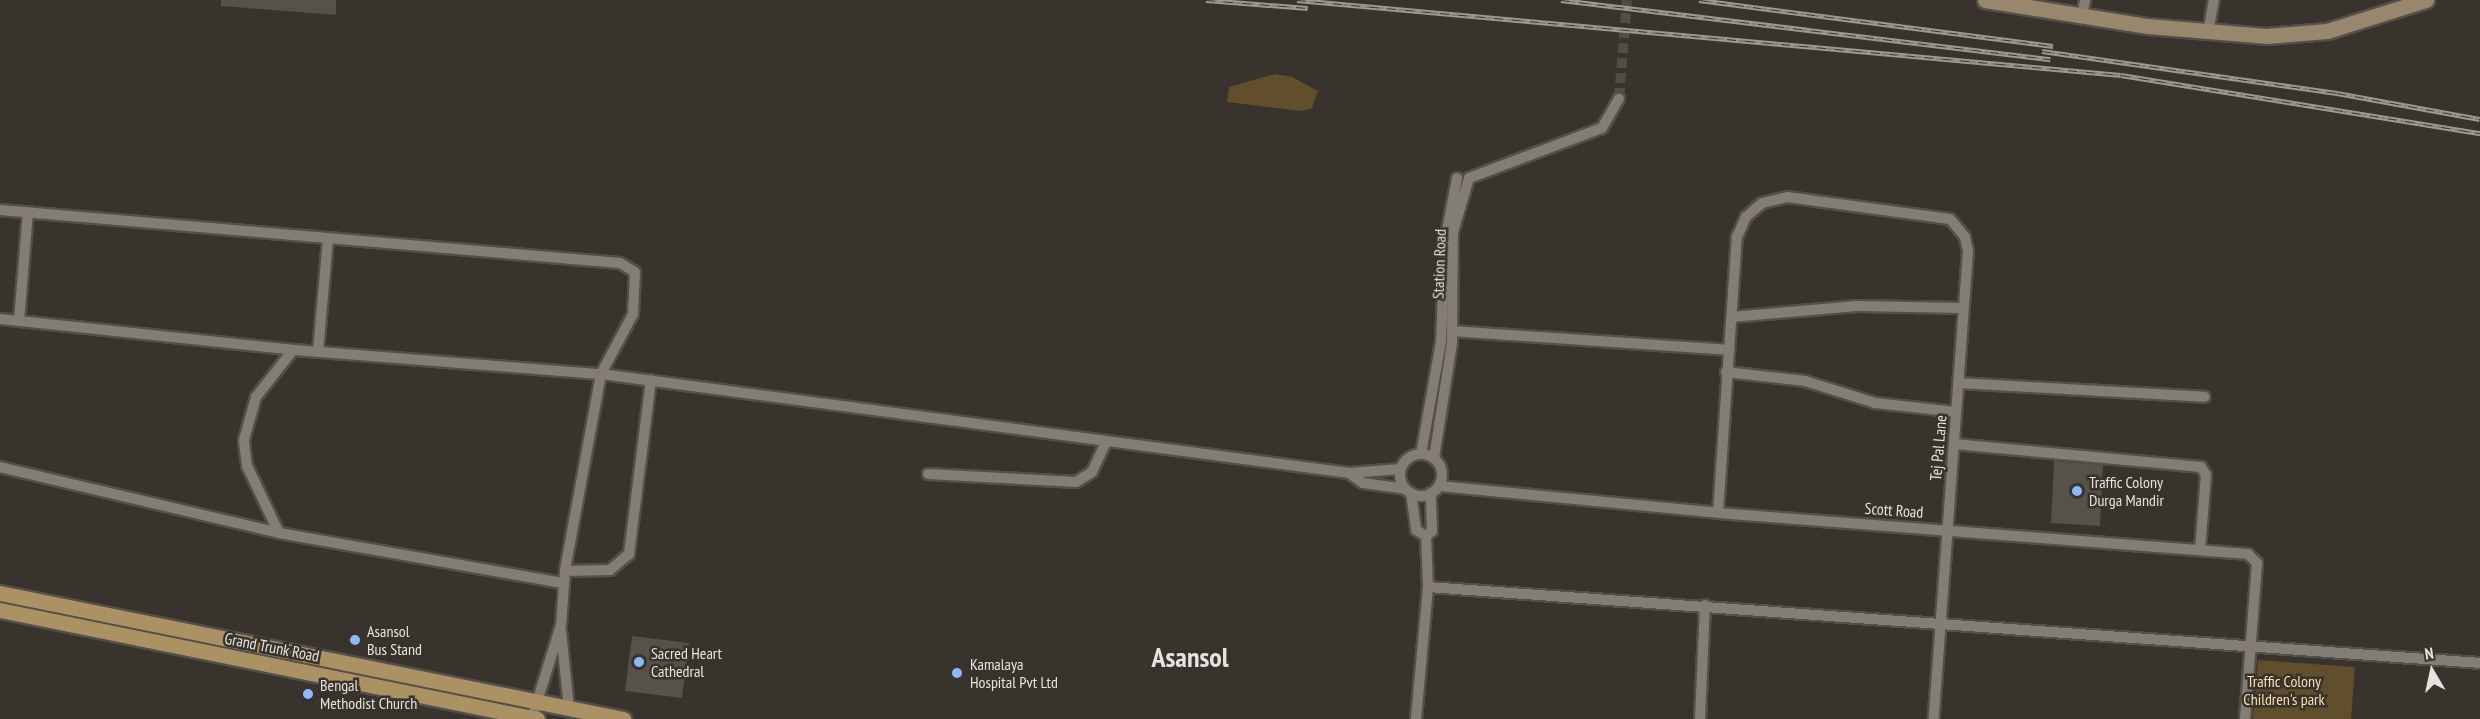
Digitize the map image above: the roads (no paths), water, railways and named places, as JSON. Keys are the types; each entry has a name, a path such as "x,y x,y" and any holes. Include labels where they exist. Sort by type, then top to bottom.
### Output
{"main road":[{"path":"0,593 623,719"},
{"name":"Grand Trunk Road","path":"0,610 534,719"}],"street":[{"path":"1985,0 2064,7 2082,16 2208,33 2307,35 2421,1"},
{"path":"2082,16 2085,0"},
{"path":"2208,33 2214,0"},
{"path":"1463,178 1592,133 1610,120 1619,98"},
{"name":"Station Road","path":"1434,458 1452,331 1453,232 1463,178"},
{"name":"Station Road","path":"1421,454 1441,342 1445,241 1463,178"},
{"name":"Tej Pal Lane","path":"1732,316 1740,227 1754,209 1775,199 1939,215 1960,228 1968,251 1934,719"},
{"path":"0,210 629,266 638,282 637,304 601,374 563,583 561,625 569,708"},
{"path":"19,321 28,212"},
{"path":"318,351 328,239"},
{"path":"1718,513 1726,372 1732,316 1857,306 1963,308"},
{"path":"0,319 293,350 601,374 1349,473 1401,469 1409,458 1421,454 1434,458 1442,469 1435,489 1432,531 1426,536"},
{"path":"1452,331 1729,350"},
{"path":"279,533 247,466 244,440 256,397 293,350"},
{"path":"1726,372 1805,381 1866,402 1956,412"},
{"path":"565,571 610,570 629,554 651,380"},
{"path":"1958,383 2205,397"},
{"path":"928,474 1076,482 1092,472 1106,442"},
{"path":"1954,444 2201,466 2206,475 2200,549"},
{"path":"0,467 279,533 563,583"},
{"path":"1401,469 1416,530 1426,536"},
{"path":"1349,473 1363,483 1408,491 1435,489"},
{"name":"Scott Road","path":"1435,489 2200,549 2256,559 2252,650"},
{"path":"1416,719 1428,587 1426,536"},
{"path":"1428,587 1705,605 2252,650 2480,663"},
{"path":"1700,719 1705,605"},
{"path":"534,719 561,625"},
{"path":"2245,719 2252,650"}],"tunnel":[{"path":"1619,98 1627,0"}],"railway":[{"path":"1206,0 1308,8"},
{"path":"1297,0 2121,75 2480,133"},
{"path":"1561,0 2050,59"},
{"path":"1699,0 2053,46"},
{"path":"2042,51 2337,93 2480,119"}],"place":[{"name":"Traffic Colony Durga Mandir","path":"2077,491"},
{"name":"Asansol Bus Stand","path":"355,640"},
{"name":"Sacred Heart Cathedral","path":"639,662"},
{"name":"Kamalaya Hospital Pvt Ltd","path":"957,673"},
{"name":"Bengal Methodist Church","path":"308,694"}],"district":[{"name":"Asansol","path":"1190,657"}],"park label":[{"name":"Traffic Colony Children's park","path":"2284,690"}]}
